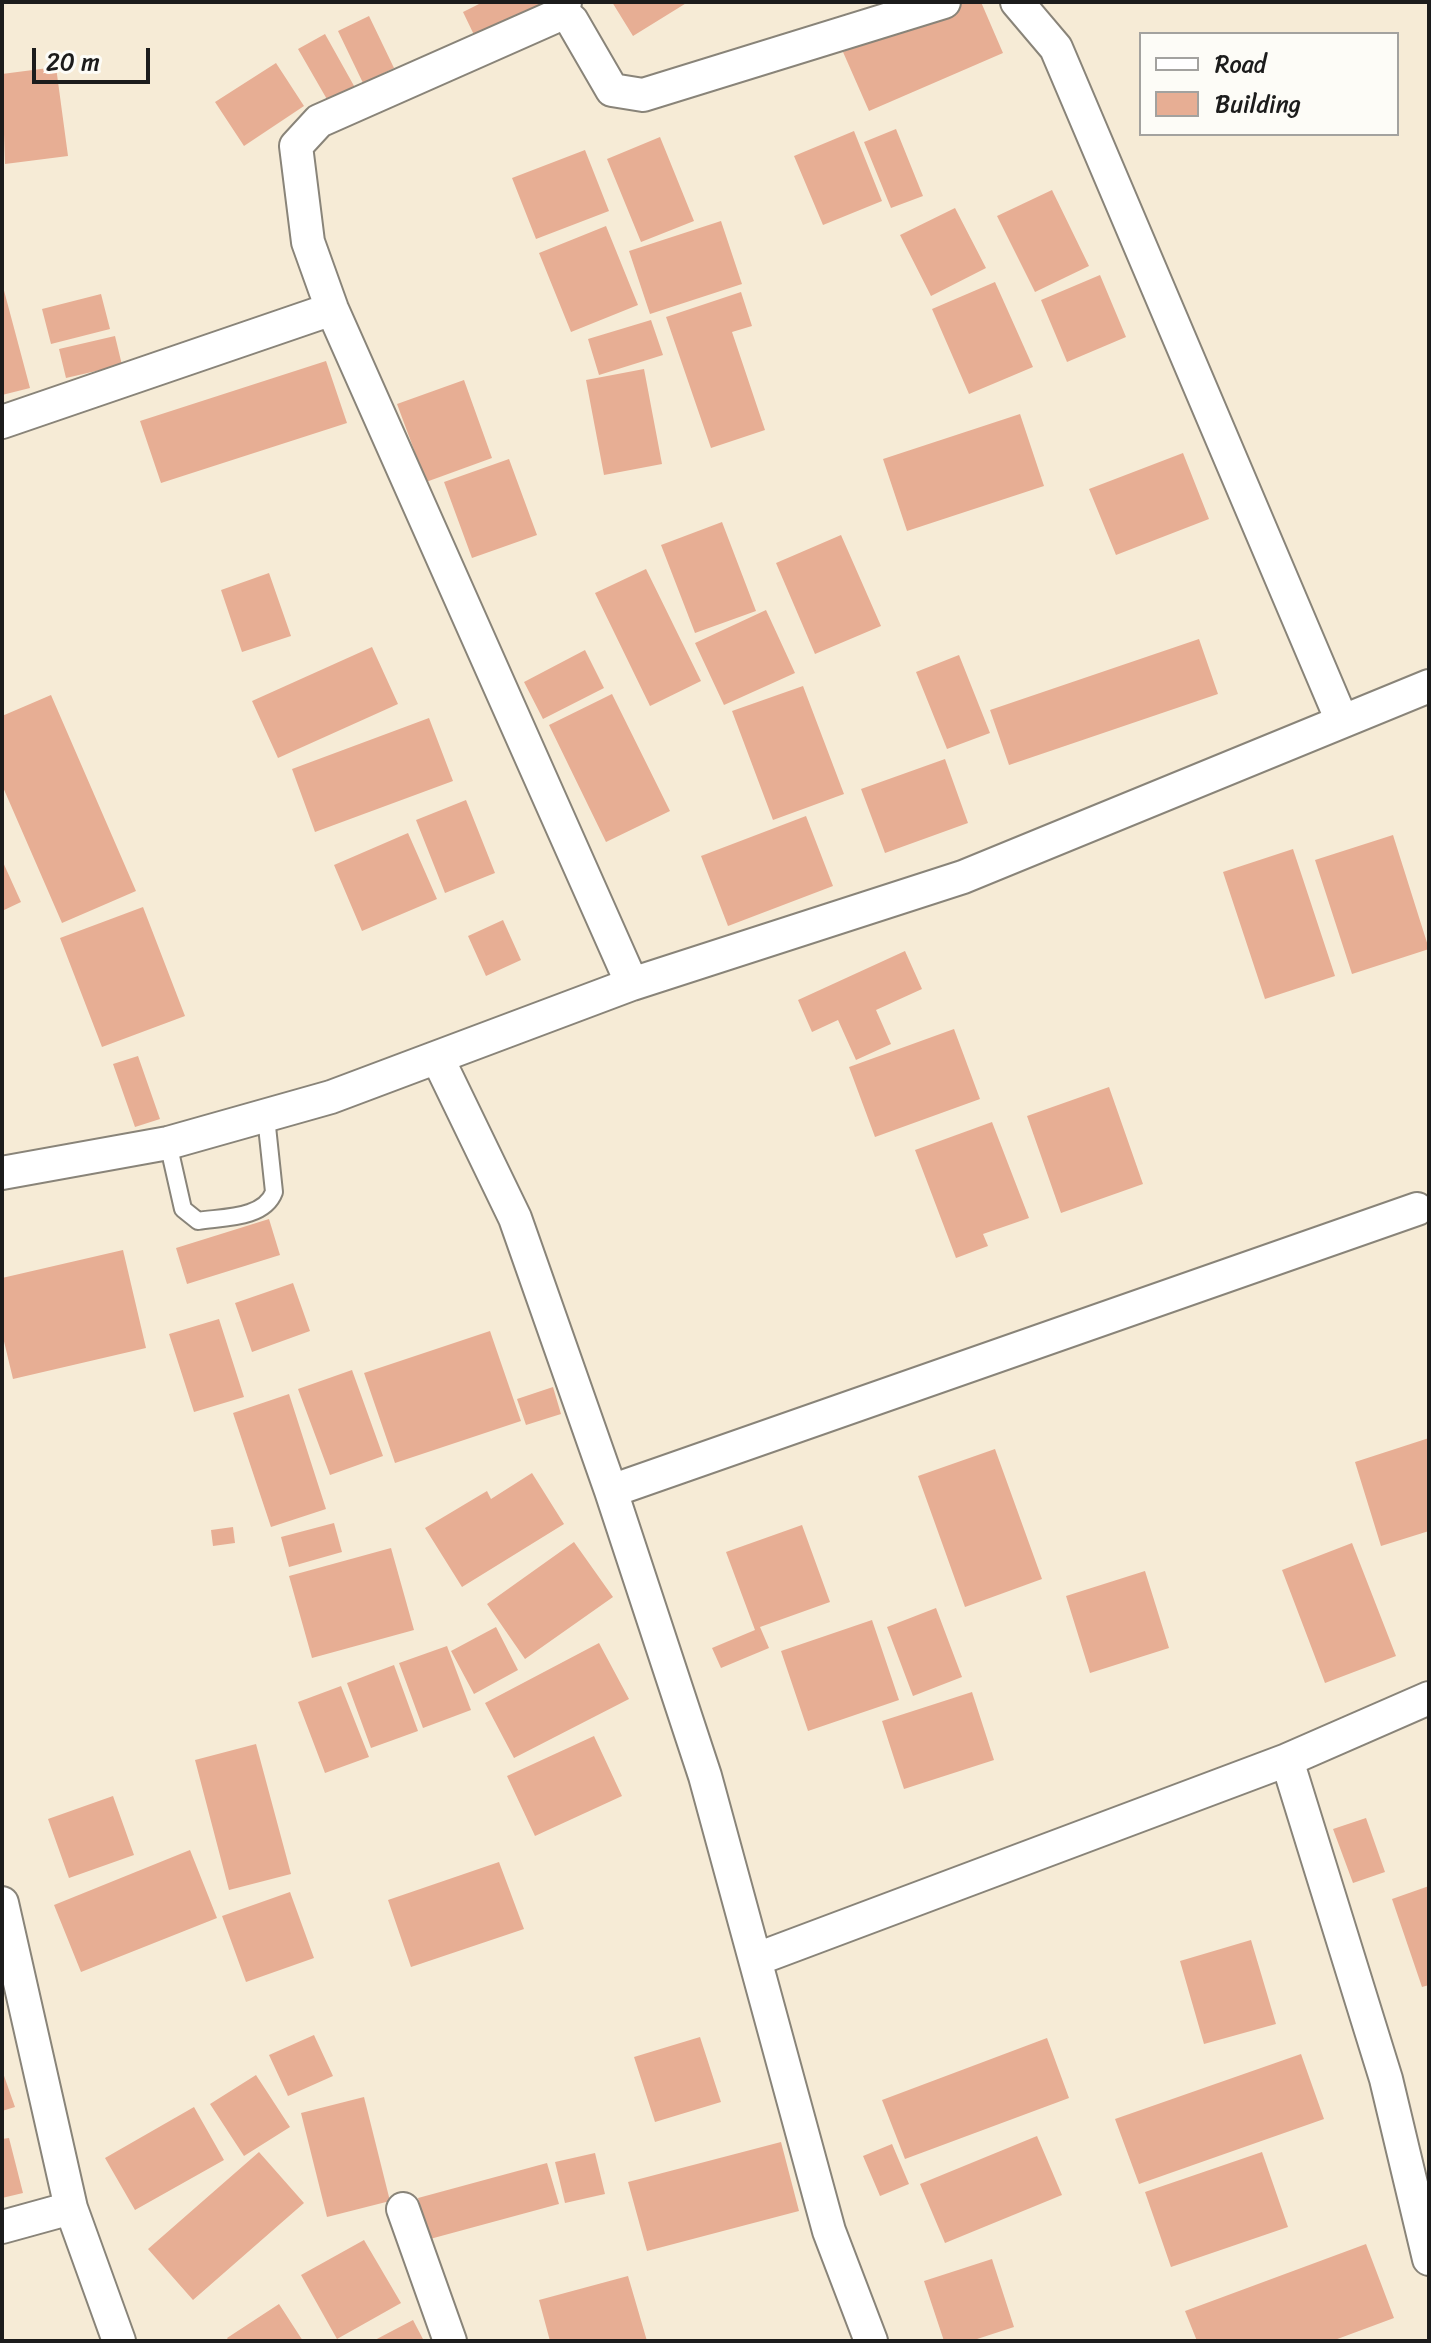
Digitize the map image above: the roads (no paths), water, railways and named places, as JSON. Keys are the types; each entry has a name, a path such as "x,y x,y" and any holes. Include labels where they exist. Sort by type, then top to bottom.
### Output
{"street":[{"path":"632,984 332,309 308,242 296,146 319,121 564,7 612,90 643,95 944,2"},
{"path":"1017,2 1056,48 1342,721"},
{"path":"2,422 332,309"},
{"path":"2,1173 168,1143 266,1117 438,1059 487,1036 632,984 963,877 1429,686"},
{"path":"438,1059 515,1218 611,1491 705,1776 829,2231 871,2341"},
{"path":"611,1491 1417,1209"},
{"path":"757,1959 1287,1760 1429,1698"},
{"path":"1287,1760 1386,2079 1429,2259"},
{"path":"2,1903 71,2208 119,2341"},
{"path":"2,2227 71,2208"},
{"path":"403,2209 450,2341"}],"lane":[{"path":"168,1143 183,1209 190,1217 198,1221 256,1211 271,1201 274,1192 266,1117"}]}
